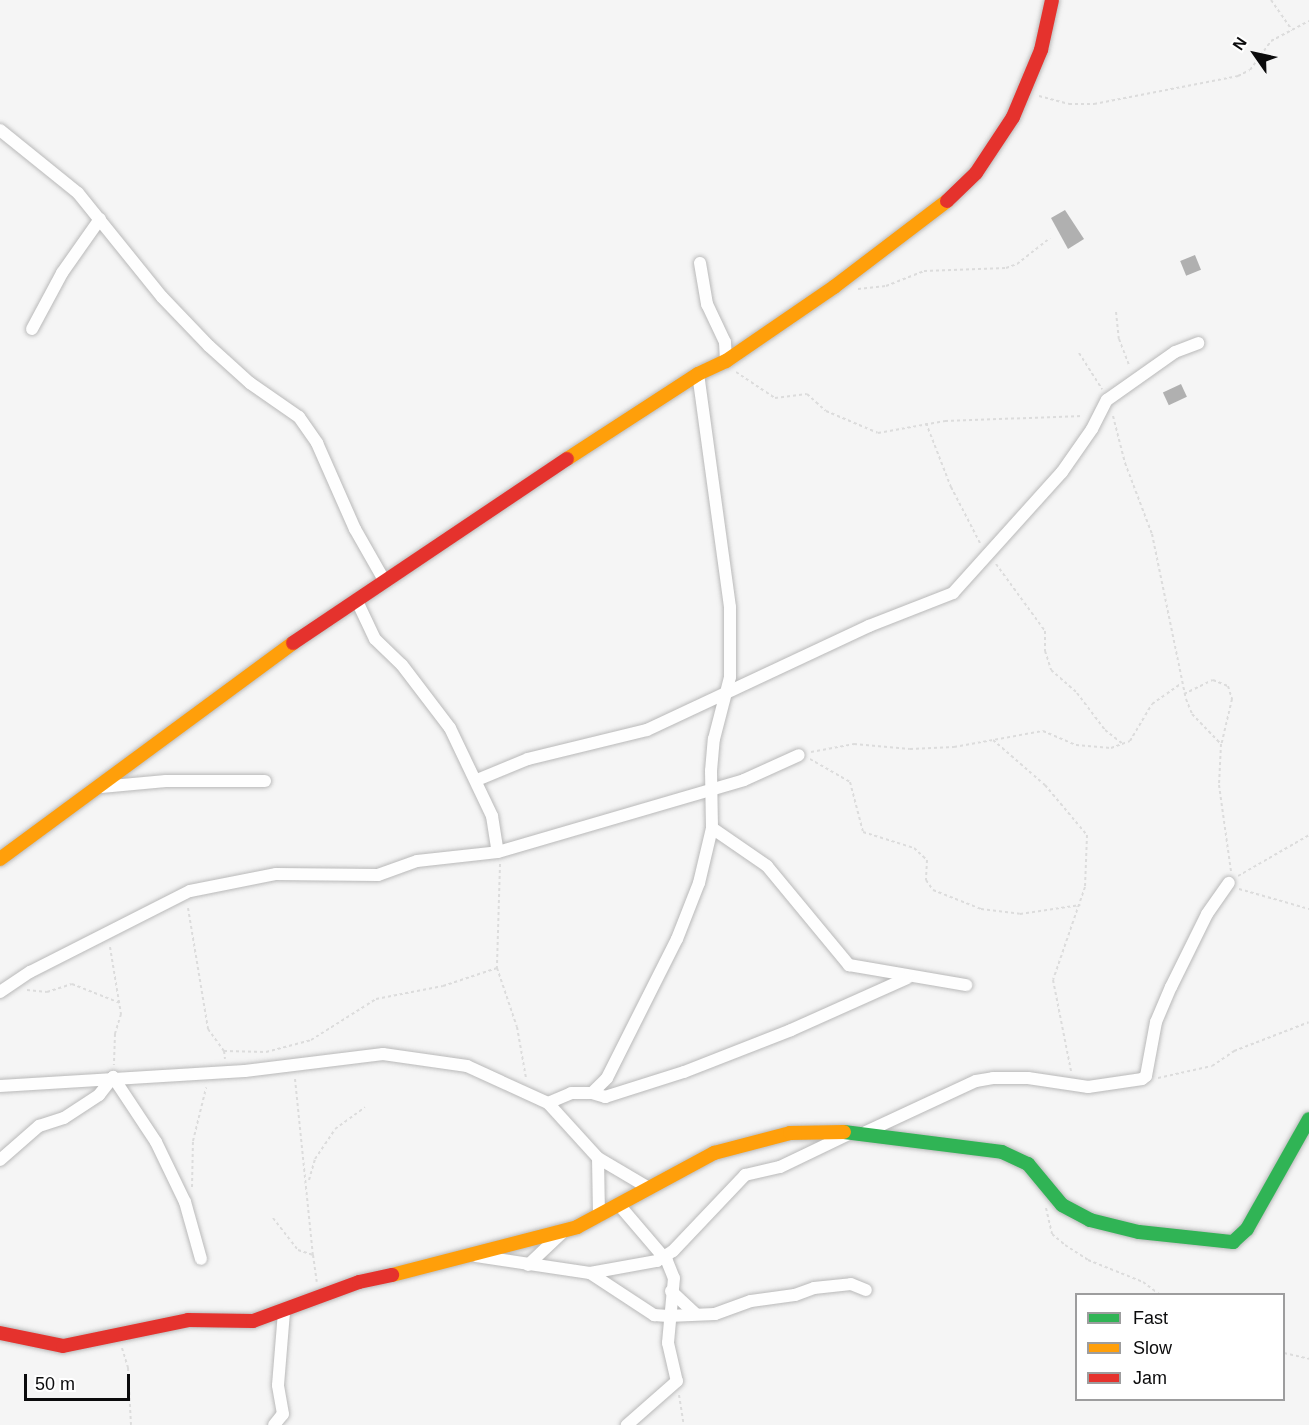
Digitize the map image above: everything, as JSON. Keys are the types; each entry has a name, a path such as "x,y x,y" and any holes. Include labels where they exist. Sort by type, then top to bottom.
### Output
{"street":[{"path":"0,859 101,788 277,654 357,601 384,580 698,374 726,361 834,287 947,201 976,173 999,142 1025,92 1052,0"},
{"path":"0,130 67,181 162,297 209,346 304,425 384,580"},
{"path":"32,329 63,273 100,219"},
{"path":"700,263 707,304 725,342 726,361"},
{"path":"477,780 539,756 647,730 869,626 941,600 967,581 990,556 1082,446 1104,403 1175,352 1198,343"},
{"path":"592,1093 608,1078 677,939 699,883 712,828 714,740 731,668 729,596 698,374"},
{"path":"357,601 375,639 402,665 450,728 477,780 492,816 498,852"},
{"path":"4,989 179,896 260,876 378,875 417,861 498,852 744,780 799,755"},
{"path":"101,788 166,781 265,781"},
{"path":"712,828 767,866 849,965 907,978"},
{"path":"866,1132 976,1081 1010,1077 1095,1087 1131,1082 1146,1076 1156,1022 1207,914 1229,883"},
{"path":"548,1103 571,1093 592,1093 605,1097 684,1072 791,1030 907,978 925,976 966,985"},
{"path":"0,1086 223,1070 383,1054 467,1066 536,1095 548,1103 598,1158 646,1187"},
{"path":"0,1160 39,1126 64,1118 99,1095 113,1077"},
{"path":"113,1077 156,1142 185,1202 201,1259"},
{"path":"0,1332 63,1346 118,1336 145,1326 188,1320 254,1321 284,1312 319,1294 565,1230 620,1206 646,1187 714,1153 752,1141 790,1133 866,1132 1002,1152 1028,1164 1062,1205 1090,1220 1139,1232 1233,1242 1247,1229 1309,1119"},
{"path":"472,1255 590,1274 629,1269 663,1257 745,1175 780,1167 849,1133"},
{"path":"598,1158 599,1216"},
{"path":"620,1206 663,1257 674,1278 668,1316 668,1343 677,1382 627,1425"},
{"path":"528,1265 565,1230"},
{"path":"590,1274 654,1315 668,1316 695,1313 716,1314 751,1301 795,1295 814,1288 851,1284 866,1290"},
{"path":"671,1291 695,1313"},
{"path":"274,1425 283,1414 278,1384 284,1312"}],"path":[{"path":"1271,0 1292,30"},
{"path":"1025,92 1084,105 1238,76 1250,70 1271,41 1309,21"},
{"path":"834,287 870,290 924,271 1006,268 1017,264 1050,238"},
{"path":"1116,312 1119,339 1137,380"},
{"path":"1079,353 1091,367 1152,534 1182,684 1190,711 1217,735 1221,746"},
{"path":"726,361 775,398 807,394 826,411 869,431 896,432 926,423 1079,417 1104,403"},
{"path":"926,423 962,511 990,556 1045,631 1045,651 1051,670 1077,693 1105,730 1124,745"},
{"path":"1184,693 1213,680 1228,686 1232,699 1221,746 1219,785 1231,870 1229,883"},
{"path":"799,755 854,744 926,748 1043,731 1092,748 1124,745 1136,736 1152,704 1182,684"},
{"path":"993,740 1045,785 1087,835 1088,868 1080,905 1053,980 1071,1059 1071,1084"},
{"path":"799,755 850,782 863,832 914,848 927,860 926,880 933,890 981,909 1020,914 1080,905"},
{"path":"1229,883 1309,835"},
{"path":"498,852 502,884 495,933 497,968 517,1027 523,1072 536,1095"},
{"path":"1229,883 1272,902 1309,909"},
{"path":"179,896 192,918 193,955 208,1029 224,1051 223,1070 209,1083 201,1097 193,1141 194,1180 185,1202"},
{"path":"105,935 114,958 114,983 120,1003 113,1077"},
{"path":"224,1051 266,1052 311,1040 376,999 443,986 497,968"},
{"path":"4,989 48,992 72,984 95,996 120,1003"},
{"path":"1146,1076 1162,1078 1212,1066 1234,1051 1309,1022"},
{"path":"293,1064 319,1294"},
{"path":"308,1183 315,1159 335,1129 365,1107"},
{"path":"1053,1192 1045,1211 1052,1234 1088,1260 1143,1282 1158,1293"},
{"path":"273,1218 298,1250 313,1255"},
{"path":"118,1336 128,1368 131,1425"},
{"path":"1285,1353 1309,1359"},
{"path":"677,1382 684,1425"}],"building":[{"path":"1065,210 1084,239 1068,249 1051,218"},
{"path":"1195,255 1201,270 1186,276 1180,261"},
{"path":"1181,384 1187,397 1169,405 1163,392"}],"traffic: fast":[{"path":"844,1132 1002,1152 1028,1164 1062,1205 1090,1220 1139,1232 1233,1242 1247,1229 1309,1119"}],"traffic: slow":[{"path":"567,459 698,374 726,361 834,287 947,201"},
{"path":"0,859 293,643"},
{"path":"392,1275 577,1227 714,1153 790,1133 844,1132"}],"traffic: jam":[{"path":"947,201 976,173 1013,117 1041,50 1052,0"},
{"path":"293,643 567,459"},
{"path":"0,1333 63,1346 188,1320 253,1321 359,1282 392,1275"}]}
